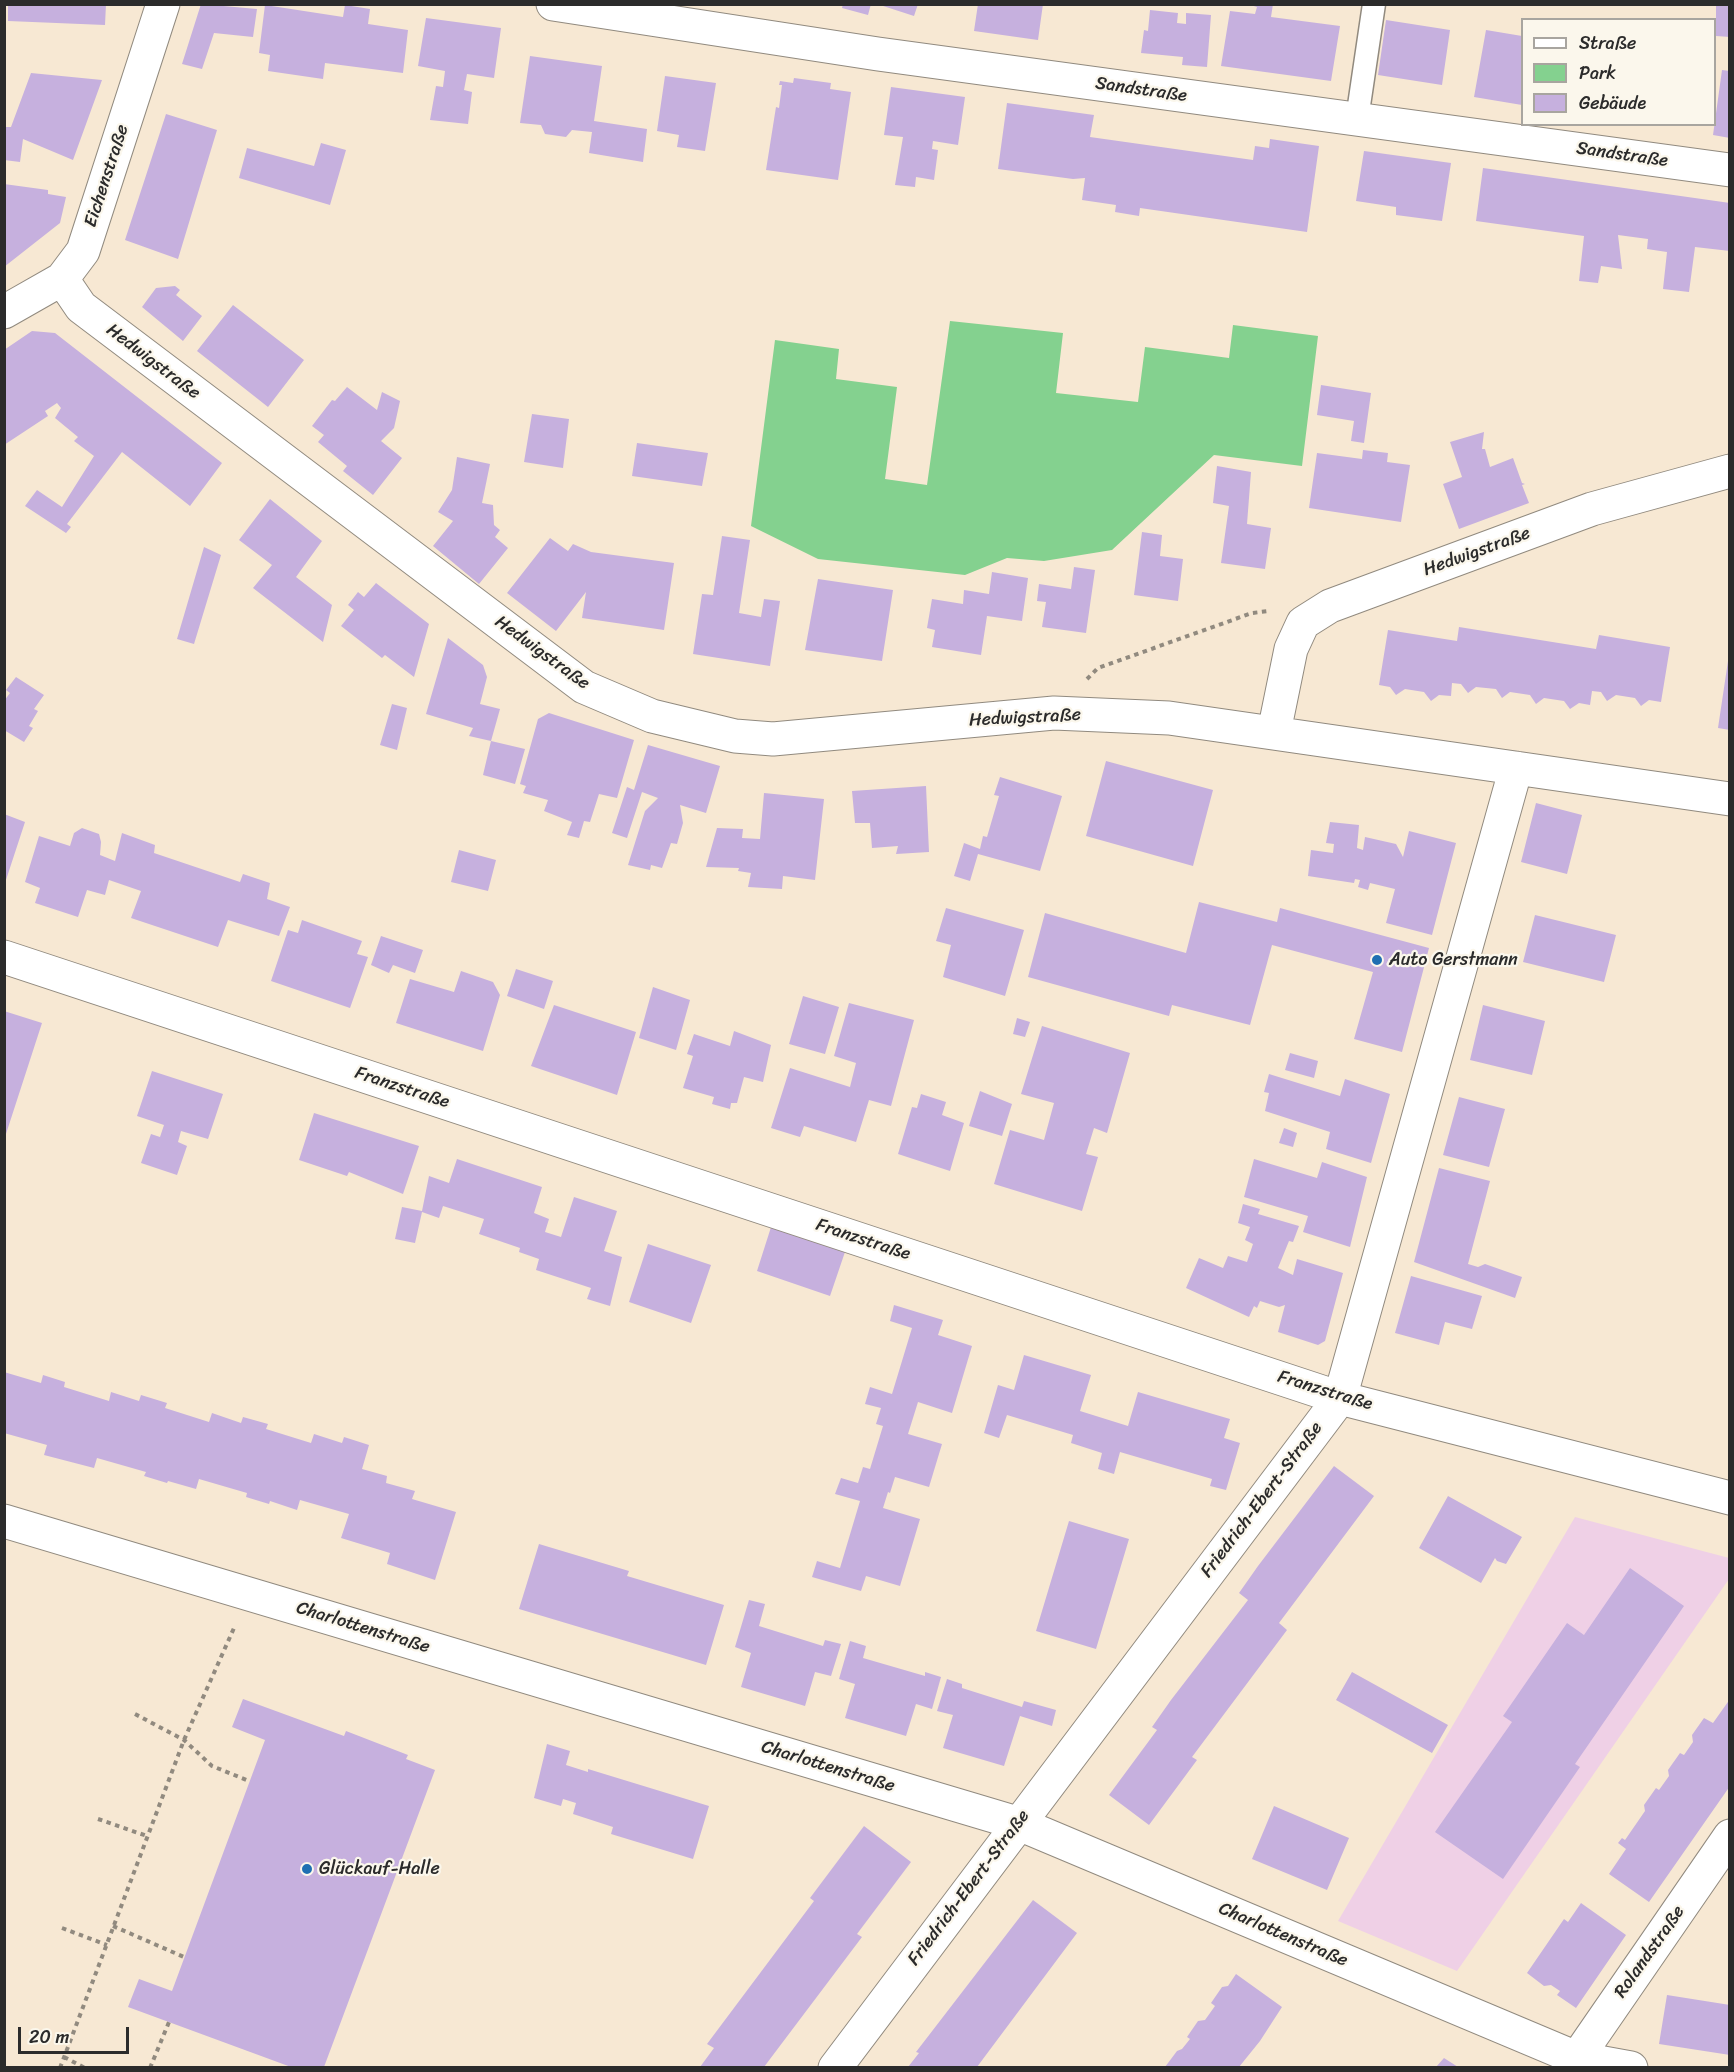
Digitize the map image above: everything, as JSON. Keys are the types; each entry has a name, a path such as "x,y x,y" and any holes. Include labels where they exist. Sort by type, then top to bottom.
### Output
{"street":[{"name":"Eichenstraße","path":"4,312 62,279 83,251 163,4"},
{"name":"Sandstraße","path":"553,4 878,54 1730,170"},
{"name":"Hedwigstraße","path":"62,279 81,307 584,687 652,716 735,736 773,739 1054,713 1168,718 1730,799"},
{"name":"Hedwigstraße","path":"1274,732 1291,650 1303,623 1330,606 1592,509 1730,471"},
{"name":"Friedrich-Ebert-Straße","path":"835,2067 1340,1398 1516,768"},
{"name":"Franzstraße","path":"4,957 1340,1398 1730,1498"},
{"name":"Charlottenstraße","path":"4,1521 1017,1823 1573,2063 1631,2067"},
{"name":"Rolandstraße","path":"1573,2063 1730,1836"}],"lane":[{"path":"1357,119 1374,4"}],"path":[{"path":"1054,713 1098,669 1252,613 1274,611"},
{"path":"60,2067 184,1740 249,1594"},
{"path":"135,1714 184,1740 212,1766 249,1781"},
{"path":"98,1819 147,1836"},
{"path":"113,1926 184,1957"},
{"path":"62,1928 106,1945"},
{"path":"150,2067 169,2022"},
{"path":"64,2057 85,2067"}],"shaded area":[{"path":"1575,1517 1729,1558 1729,1579 1457,1971 1338,1921"}],"green space":[{"path":"950,321 1063,333 1056,393 1138,402 1145,347 1229,358 1233,325 1318,336 1302,466 1214,455 1112,550 1044,561 1007,558 965,575 818,559 751,526 775,340 839,349 836,379 897,387 885,479 927,485"}],"building":[{"path":"8,4 106,4 105,25 8,21"},
{"path":"201,4 257,9 253,37 214,33 202,69 182,64"},
{"path":"843,4 871,4 868,15 842,8"},
{"path":"877,4 918,4 914,16"},
{"path":"978,4 1043,4 1038,40 974,31"},
{"path":"1247,4 1273,4 1271,17 1340,26 1331,81 1221,66 1230,11 1255,14 1257,7"},
{"path":"1716,4 1730,4 1730,37 1716,36"},
{"path":"265,5 343,17 345,5 370,9 368,24 408,30 403,73 325,63 323,79 268,71 270,55 259,53"},
{"path":"1150,10 1178,13 1177,23 1186,24 1186,13 1211,15 1207,67 1182,65 1183,57 1141,53 1144,30 1148,31"},
{"path":"426,18 501,28 494,78 467,74 464,90 472,92 468,124 430,120 436,86 443,87 445,71 418,66"},
{"path":"1386,20 1450,30 1442,85 1378,75"},
{"path":"1486,30 1521,36 1521,105 1474,97"},
{"path":"530,56 602,66 594,121 647,129 643,162 589,153 592,132 572,130 566,137 545,134 541,125 520,123"},
{"path":"1722,70 1730,71 1730,138 1713,135"},
{"path":"31,73 102,80 73,160 23,139 20,162 4,160 4,127 11,127"},
{"path":"665,76 716,83 705,151 677,147 679,135 657,131"},
{"path":"794,78 831,83 830,89 851,92 838,180 766,170 776,107 779,108 782,85 779,85 780,81 793,83"},
{"path":"891,87 965,97 958,145 933,141 932,149 938,150 934,180 916,177 915,187 895,185 903,137 884,135"},
{"path":"1007,103 1094,115 1090,137 1253,160 1255,146 1269,148 1270,139 1319,146 1307,232 1140,208 1139,216 1115,212 1116,205 1082,200 1085,178 1073,179 998,169"},
{"path":"166,114 217,130 178,259 125,240"},
{"path":"321,143 346,150 330,205 239,178 247,148 314,166"},
{"path":"1364,151 1451,163 1442,221 1396,215 1396,207 1356,201"},
{"path":"1483,168 1730,203 1730,251 1695,247 1689,292 1663,289 1667,252 1647,249 1648,239 1618,235 1622,269 1601,266 1598,283 1579,281 1584,236 1476,221"},
{"path":"4,184 48,190 48,194 66,197 60,223 4,267"},
{"path":"175,286 180,290 176,295 202,316 183,341 142,307 156,288"},
{"path":"233,305 304,360 268,407 197,351"},
{"path":"32,331 55,333 222,463 190,506 122,452 67,524 71,527 66,533 25,506 37,490 62,507 94,456 74,441 78,437 55,418 61,408 57,403 45,411 48,416 4,445 4,350"},
{"path":"1321,385 1371,393 1364,443 1351,441 1354,421 1317,415"},
{"path":"347,387 377,410 382,392 400,401 394,428 381,441 402,458 373,495 343,471 347,466 318,442 324,435 312,426 332,400 335,401"},
{"path":"532,414 569,419 563,468 524,462"},
{"path":"1484,432 1482,449 1485,449 1490,467 1513,458 1522,483 1525,484 1522,485 1529,503 1459,529 1443,484 1462,477 1450,442"},
{"path":"637,443 708,453 702,486 632,476"},
{"path":"1363,450 1388,453 1387,462 1410,465 1401,522 1309,508 1317,453 1362,459"},
{"path":"457,457 490,464 482,503 493,505 494,525 500,530 495,537 508,548 479,584 433,546 453,521 438,512 452,490"},
{"path":"1217,466 1251,472 1247,524 1271,528 1265,569 1221,563 1229,506 1213,503"},
{"path":"270,499 322,541 296,577 332,605 323,642 253,588 272,565 239,540"},
{"path":"1142,532 1162,535 1160,556 1183,559 1178,601 1134,595"},
{"path":"722,536 750,540 739,613 761,617 764,599 780,601 770,666 693,654 702,594 713,595"},
{"path":"550,538 568,551 573,544 591,552 674,563 664,630 582,618 586,592 556,631 507,593"},
{"path":"204,547 221,555 194,644 177,639"},
{"path":"1074,567 1095,570 1086,633 1042,627 1046,602 1037,601 1039,584 1071,589"},
{"path":"992,572 1028,578 1022,621 987,616 981,655 932,647 935,630 927,628 932,599 963,604 964,590 989,594"},
{"path":"818,579 893,590 882,661 805,650"},
{"path":"376,583 429,624 414,677 385,655 382,658 341,626 354,610 348,605 358,592 364,597"},
{"path":"1459,627 1596,649 1599,635 1670,647 1661,702 1649,700 1641,706 1635,698 1616,695 1607,701 1601,692 1592,691 1590,705 1579,703 1570,709 1564,701 1544,698 1536,704 1530,695 1510,692 1502,698 1496,689 1476,687 1468,693 1461,684 1452,683 1451,696 1439,695 1431,701 1424,692 1405,689 1396,695 1390,687 1379,685 1388,630 1457,641"},
{"path":"448,638 483,665 487,677 480,704 500,709 491,741 469,736 473,728 426,714"},
{"path":"1728,661 1730,662 1730,730 1718,728"},
{"path":"16,677 44,695 34,709 38,711 29,726 33,728 24,742 4,730 4,701 10,693 6,690"},
{"path":"392,704 407,708 397,750 380,745"},
{"path":"549,713 634,740 617,798 599,794 590,822 584,821 579,838 567,835 572,822 544,811 548,800 523,793 526,786 520,784 538,719"},
{"path":"491,741 525,749 515,784 483,775"},
{"path":"648,745 720,766 706,813 680,805 683,823 677,844 671,843 662,868 651,865 650,870 628,865 645,811 658,798 642,792 627,838 612,833 627,787 634,790"},
{"path":"1106,761 1213,790 1193,866 1086,836"},
{"path":"1000,777 1062,796 1040,871 978,854 970,881 954,876 964,843 980,849 983,836 987,837 999,796 994,795"},
{"path":"926,786 929,852 896,854 898,846 872,848 870,823 855,823 852,791"},
{"path":"764,793 824,799 815,880 783,876 782,889 748,887 751,873 738,871 739,868 706,867 717,828 743,829 742,838 760,839"},
{"path":"1536,803 1582,815 1567,874 1521,862"},
{"path":"4,814 25,822 5,883 4,883"},
{"path":"1330,822 1359,825 1357,848 1363,850 1365,837 1396,844 1403,857 1409,831 1456,843 1432,935 1386,923 1395,889 1370,883 1368,890 1358,887 1360,880 1355,879 1354,883 1308,876 1311,850 1333,853 1334,844 1326,843"},
{"path":"82,828 99,834 100,855 115,861 122,833 155,845 154,853 240,882 243,874 270,883 267,899 290,907 279,936 228,920 218,947 131,918 141,891 109,880 105,895 87,890 78,917 35,903 40,888 25,882 39,836 70,846 74,833"},
{"path":"459,850 496,860 488,891 451,882"},
{"path":"1199,902 1277,922 1280,908 1429,948 1402,1052 1354,1039 1373,972 1272,945 1250,1025 1172,1005 1169,1016 1028,977 1045,913 1186,953"},
{"path":"946,908 1024,930 1005,996 943,977 951,945 936,941"},
{"path":"1535,915 1616,935 1604,982 1523,962"},
{"path":"302,920 362,941 357,954 368,957 350,1008 271,981 288,930 298,933"},
{"path":"381,936 423,950 415,973 393,965 389,973 371,965"},
{"path":"516,969 553,981 544,1009 507,996"},
{"path":"461,971 493,982 500,995 483,1051 396,1023 410,979 454,992"},
{"path":"653,987 690,1000 676,1050 639,1038"},
{"path":"803,996 839,1007 825,1054 789,1044"},
{"path":"849,1003 914,1020 891,1106 869,1100 856,1142 804,1126 800,1137 771,1128 790,1068 850,1087 856,1063 834,1056"},
{"path":"554,1005 636,1032 617,1095 531,1066"},
{"path":"1483,1005 1545,1021 1532,1075 1470,1060"},
{"path":"4,1011 42,1023 5,1137 4,1137"},
{"path":"1017,1018 1030,1022 1025,1037 1013,1034"},
{"path":"1042,1026 1130,1053 1107,1133 1094,1128 1086,1154 1098,1157 1082,1211 994,1184 1010,1130 1044,1140 1054,1103 1021,1094"},
{"path":"734,1031 771,1045 763,1082 744,1077 737,1103 731,1103 730,1109 712,1104 714,1097 683,1088 693,1056 687,1054 694,1034 730,1046"},
{"path":"1290,1053 1318,1061 1314,1078 1285,1070"},
{"path":"152,1071 223,1094 208,1139 181,1131 178,1142 187,1146 177,1175 141,1163 151,1134 160,1137 164,1125 137,1116"},
{"path":"1269,1074 1340,1096 1345,1079 1390,1094 1371,1163 1326,1149 1330,1132 1265,1111 1269,1093 1264,1092"},
{"path":"980,1091 1012,1104 1002,1136 969,1126"},
{"path":"921,1094 946,1102 942,1115 964,1123 950,1171 898,1154 912,1107 917,1108"},
{"path":"1459,1097 1505,1109 1489,1167 1443,1155"},
{"path":"314,1113 419,1146 403,1194 349,1172 347,1176 299,1160"},
{"path":"1284,1128 1297,1133 1293,1147 1279,1143"},
{"path":"457,1159 542,1187 534,1213 549,1219 545,1232 561,1237 574,1197 617,1211 604,1251 622,1257 610,1306 587,1299 591,1288 536,1270 539,1259 519,1252 520,1248 479,1234 484,1219 443,1206 439,1218 422,1212 415,1243 395,1239 402,1207 422,1211 429,1176 449,1183"},
{"path":"1254,1159 1317,1178 1322,1162 1367,1177 1350,1247 1303,1232 1308,1216 1244,1197"},
{"path":"1439,1168 1490,1181 1468,1264 1478,1267 1485,1264 1522,1277 1515,1298 1414,1262"},
{"path":"1243,1204 1260,1209 1258,1214 1299,1226 1293,1242 1289,1241 1278,1268 1293,1275 1297,1259 1343,1273 1325,1341 1318,1345 1278,1332 1285,1305 1279,1307 1260,1301 1257,1308 1254,1306 1249,1317 1186,1288 1199,1258 1223,1268 1228,1256 1247,1262 1253,1244 1245,1240 1250,1227 1238,1223"},
{"path":"772,1224 846,1249 830,1296 757,1271"},
{"path":"648,1244 711,1265 691,1323 629,1302"},
{"path":"1411,1276 1482,1296 1472,1329 1445,1322 1439,1345 1395,1333"},
{"path":"894,1305 943,1320 938,1335 972,1346 952,1413 918,1402 908,1434 942,1444 929,1487 895,1477 883,1508 920,1519 900,1586 866,1576 861,1591 812,1577 817,1561 840,1568 860,1501 835,1494 841,1478 858,1483 863,1467 870,1469 883,1426 876,1424 881,1408 865,1404 870,1387 892,1394 912,1328 890,1321"},
{"path":"1024,1355 1091,1375 1080,1411 1128,1426 1138,1392 1230,1419 1224,1438 1240,1443 1226,1490 1210,1486 1212,1479 1120,1452 1114,1474 1098,1469 1102,1453 1071,1443 1073,1435 1007,1415 999,1438 984,1433 998,1385 1014,1390"},
{"path":"4,1372 41,1383 43,1375 65,1382 64,1387 109,1401 111,1392 139,1401 141,1395 167,1403 165,1408 209,1422 212,1413 241,1423 243,1417 268,1424 266,1429 311,1443 314,1434 342,1443 344,1437 369,1445 362,1469 387,1476 386,1483 415,1491 412,1499 456,1512 435,1580 387,1564 390,1553 341,1538 349,1514 300,1500 297,1510 270,1501 269,1504 246,1497 247,1493 199,1479 196,1489 168,1481 167,1483 144,1476 146,1472 97,1458 94,1468 44,1455 47,1445 4,1433"},
{"path":"1334,1466 1374,1496 1279,1623 1287,1630 1192,1757 1197,1760 1149,1825 1109,1795 1157,1730 1152,1727 1171,1700 1248,1600 1239,1593"},
{"path":"1448,1496 1522,1537 1506,1564 1495,1558 1481,1583 1419,1548"},
{"path":"1069,1521 1129,1539 1096,1649 1036,1631"},
{"path":"539,1544 629,1571 627,1576 724,1605 706,1665 519,1609"},
{"path":"1630,1568 1684,1606 1575,1764 1580,1767 1503,1879 1435,1832 1512,1722 1503,1716 1567,1623 1584,1635"},
{"path":"749,1600 765,1604 759,1626 823,1646 825,1640 841,1644 831,1676 815,1672 805,1706 741,1687 751,1653 735,1647"},
{"path":"850,1641 866,1646 863,1658 925,1676 925,1672 941,1677 932,1709 916,1704 906,1736 845,1718 855,1684 839,1679"},
{"path":"1352,1672 1448,1725 1432,1753 1336,1700"},
{"path":"947,1679 962,1684 962,1688 1022,1707 1024,1701 1056,1710 1052,1726 1020,1716 1004,1766 943,1748 953,1715 937,1711"},
{"name":"Glückauf-Halle","path":"243,1699 344,1736 346,1731 408,1755 406,1759 435,1770 324,2067 291,2067 128,2007 139,1979 172,1991 265,1740 232,1727"},
{"path":"1730,1699 1730,1786 1649,1902 1609,1874 1626,1849 1618,1843 1622,1838 1625,1840 1645,1811 1644,1805 1656,1788 1659,1790 1669,1776 1668,1770 1680,1753 1684,1755 1693,1742 1692,1735 1704,1718 1713,1723"},
{"path":"547,1744 570,1751 566,1765 588,1772 588,1769 709,1806 693,1859 611,1834 613,1827 573,1814 576,1803 563,1799 561,1806 534,1798"},
{"path":"1274,1806 1349,1838 1327,1890 1252,1859"},
{"path":"864,1826 911,1862 857,1934 862,1937 764,2067 700,2067 714,2048 707,2044 814,1901 810,1898"},
{"path":"1033,1900 1077,1933 977,2067 908,2067 919,2053 916,2052"},
{"path":"1581,1903 1626,1935 1576,2008 1557,1995 1560,1991 1551,1985 1544,1986 1527,1973 1564,1919 1568,1922"},
{"path":"1236,1974 1282,2007 1260,2041 1239,2067 1165,2067 1190,2039 1187,2037 1198,2021 1205,2020 1215,2006 1211,2003 1222,1987 1228,1986"},
{"path":"1667,1995 1730,2005 1730,2055 1659,2044"},
{"path":"1444,2058 1458,2067 1436,2067"}],"place":[{"name":"Auto Gerstmann","path":"1377,960"},
{"name":"Glückauf-Halle","path":"307,1869"}]}
